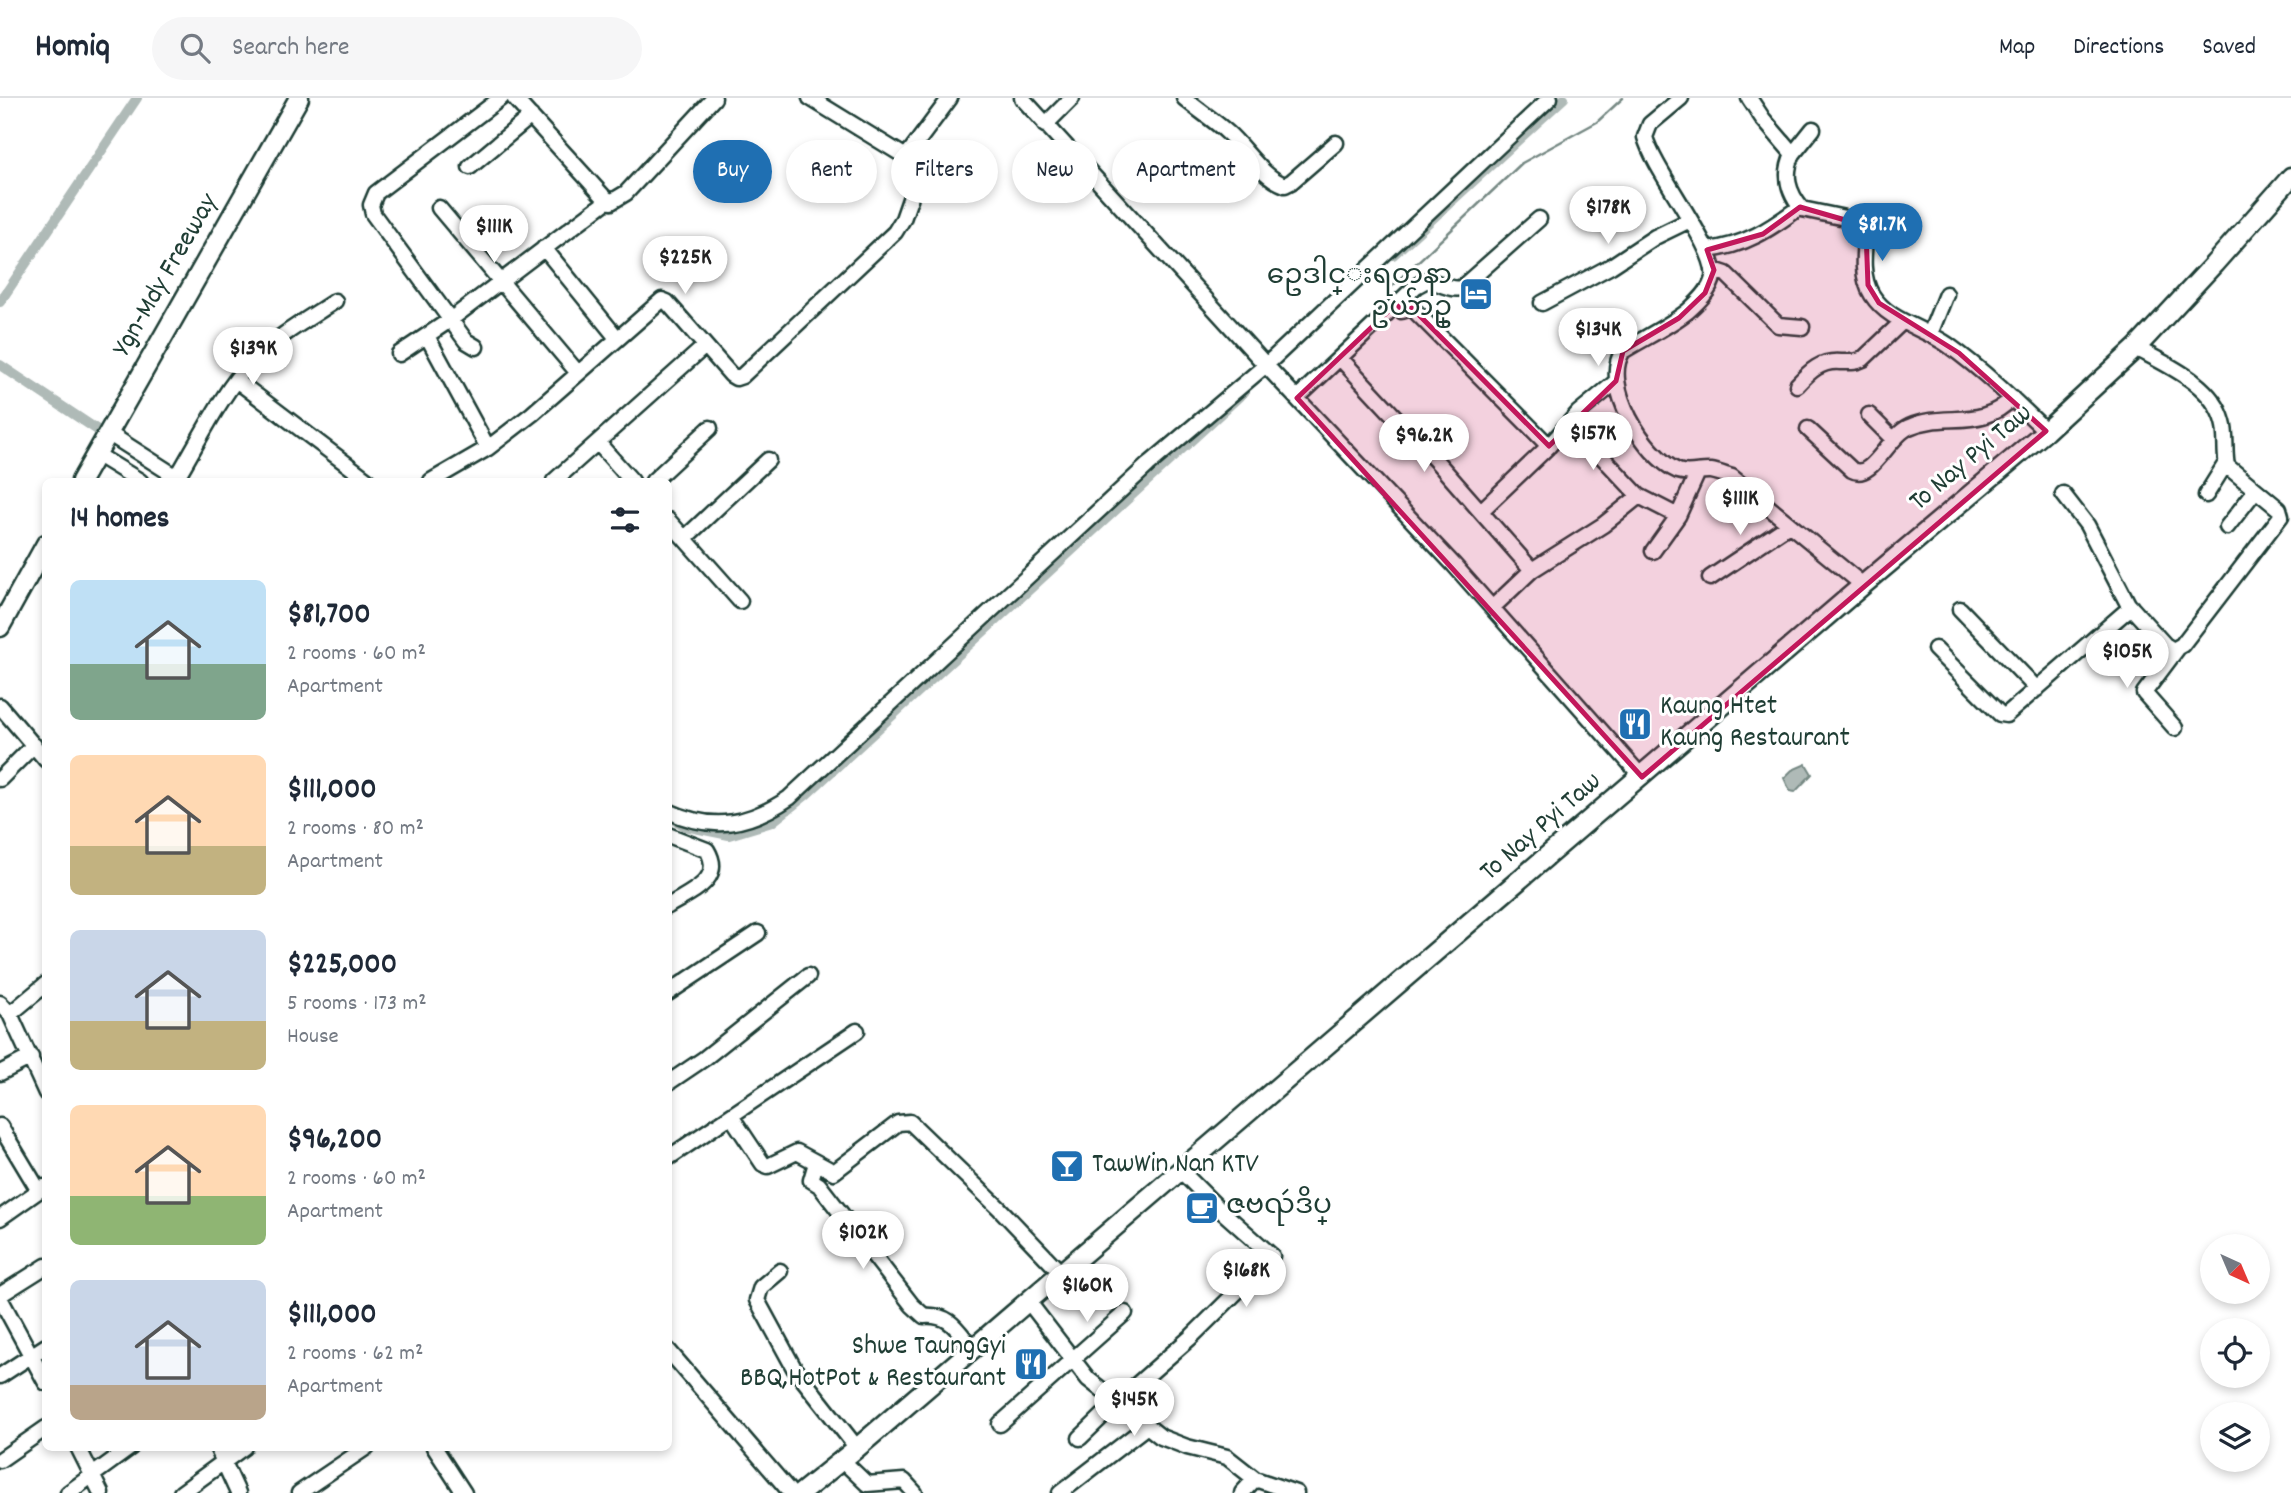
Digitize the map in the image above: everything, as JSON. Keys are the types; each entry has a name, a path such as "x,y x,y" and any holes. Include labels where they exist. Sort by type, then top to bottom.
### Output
{"main road":[{"name":"Ygn-Mdy Freeway","path":"82,478 299,98"},
{"name":"To Nay Pyi Taw","path":"801,1493 843,1461 2046,431 2136,348 2291,177"},
{"path":"0,627 42,551"}],"street":[{"path":"476,347 466,341 450,320 373,214 371,205 376,193 501,98"},
{"path":"514,98 607,201 614,202 626,193 714,98"},
{"path":"812,98 891,148"},
{"path":"1022,98 1492,608 1642,777"},
{"path":"1045,125 1072,98"},
{"path":"1184,98 1226,131 1277,182 1285,185 1291,183 1336,143"},
{"path":"672,813 683,818 721,825 755,817 789,798 1148,465 1269,368 1550,98"},
{"path":"1681,98 1650,124 1645,137 1707,250 1714,270 1711,284 1688,311 1623,351 1616,366 1617,381 1629,416 1638,433 1669,465 1682,472 1713,471 1732,477 1863,585"},
{"path":"917,140 944,100"},
{"path":"1754,100 1793,154"},
{"path":"470,166 531,116"},
{"path":"1813,129 1793,154 1786,175 1790,189 1806,212 1850,219 1866,231"},
{"path":"399,354 450,320 607,201"},
{"path":"437,478 488,448 532,414 663,299 731,375 738,378 895,232 904,219 909,203"},
{"path":"1707,250 1763,233 1800,207"},
{"path":"439,208 578,373"},
{"path":"1297,398 1396,304 1427,280 1442,283 1452,289 1461,288 1539,219"},
{"path":"1542,303 1611,266 1655,237 1690,220"},
{"path":"1866,231 1880,222 1900,222"},
{"path":"1866,231 1863,255 1868,285 1879,303 1902,322 1930,334 1959,353 2046,431"},
{"path":"544,248 617,338"},
{"path":"1714,270 1726,274 1779,326 1802,327"},
{"path":"1930,334 1946,294"},
{"path":"181,478 236,380 249,364 273,343 335,301"},
{"path":"1396,304 1402,311 1412,308 1549,446"},
{"path":"1797,385 1811,369 1828,362 1856,363 1863,359 1902,322"},
{"path":"427,336 488,448"},
{"path":"557,478 705,346"},
{"path":"2136,348 2201,388 2215,404 2223,422 2226,463 2230,470 2291,518"},
{"path":"1339,358 1532,570"},
{"path":"236,380 365,478"},
{"path":"1481,512 1549,446 1578,413 1617,381"},
{"path":"1808,429 1857,473 1868,469 1899,432 1917,423 1992,414 2012,398"},
{"path":"1869,415 1892,438"},
{"path":"1629,416 1608,439 1598,436 1591,444 1639,496 1678,516"},
{"path":"656,478 710,428"},
{"path":"108,433 178,478"},
{"path":"598,443 629,478"},
{"path":"96,454 134,478"},
{"path":"685,538 768,460"},
{"path":"2206,495 2226,463"},
{"path":"1653,551 1678,516 1698,472"},
{"path":"2228,527 2255,491"},
{"path":"2063,494 2087,525 2115,582 2131,607 2165,645 2173,650 2177,649"},
{"path":"1492,608 1532,570 1587,536 1639,496"},
{"path":"2175,728 2144,693 2281,516 2275,505"},
{"path":"672,524 740,601"},
{"path":"1710,578 1788,525"},
{"path":"1935,649 2003,716 2131,607"},
{"path":"1960,609 2037,689"},
{"path":"0,706 42,755"},
{"path":"0,779 34,745"},
{"path":"672,836 707,850 711,857 713,874 672,903"},
{"path":"672,990 758,933"},
{"path":"672,1080 705,1058 808,976"},
{"path":"42,986 5,1008 42,1083"},
{"path":"672,1155 857,1031"},
{"path":"0,1073 31,1057"},
{"path":"731,1116 763,1164 768,1166 797,1152 834,1172 898,1123 910,1122 999,1208 1061,1273"},
{"path":"0,1126 42,1189 0,1218"},
{"path":"816,1163 811,1180 819,1185 912,1305 924,1316 941,1316 948,1319 973,1349"},
{"path":"1080,1438 1190,1338 1272,1256 1181,1171"},
{"path":"42,1269 0,1296 42,1375"},
{"path":"780,1271 761,1287 757,1300 794,1368 857,1448"},
{"path":"1028,1301 1088,1379 1147,1426 1170,1440 1227,1457 1255,1479 1296,1493"},
{"path":"1000,1424 1125,1313"},
{"path":"0,1376 42,1349"},
{"path":"672,1355 791,1493"},
{"path":"1060,1493 1147,1426"},
{"path":"0,1460 42,1431"},
{"path":"80,1451 101,1493"},
{"path":"68,1493 126,1451"},
{"path":"219,1451 238,1493"},
{"path":"181,1493 238,1451"},
{"path":"299,1493 361,1451"},
{"path":"437,1451 464,1493"},
{"path":"843,1461 867,1483 904,1481 915,1493"},
{"path":"1242,1493 1255,1479"}],"highlighted area":[{"path":"1800,207 1859,224 1866,231 1868,285 1879,303 1959,353 2046,431 1642,777 1297,398 1396,304 1405,312 1412,308 1549,446 1616,381 1623,351 1679,318 1705,293 1714,270 1707,250 1763,234"}],"shaded area":[{"path":"1806,764 1812,774 1795,792 1790,791 1784,778 1792,770"}],"waterway":[{"path":"0,302 137,98"},
{"path":"1393,255 1564,98"},
{"path":"1388,290 1522,163 1597,122 1623,98"},
{"path":"0,365 99,431"},
{"path":"672,817 685,826 729,835 772,822 806,795 1245,391"}],"place":[{"name":"ဥေဒါင္းရတနာ ဥယ်ာဥ္","path":"1476,294"},
{"name":"Kaung Htet Kaung Restaurant","path":"1635,724"},
{"name":"TawWin Nan KTV","path":"1067,1166"},
{"name":"ဇဗၺဴဒိပ္","path":"1202,1208"},
{"name":"Shwe TaungGyi BBQ,HotPot & Restaurant","path":"1031,1364"}]}
